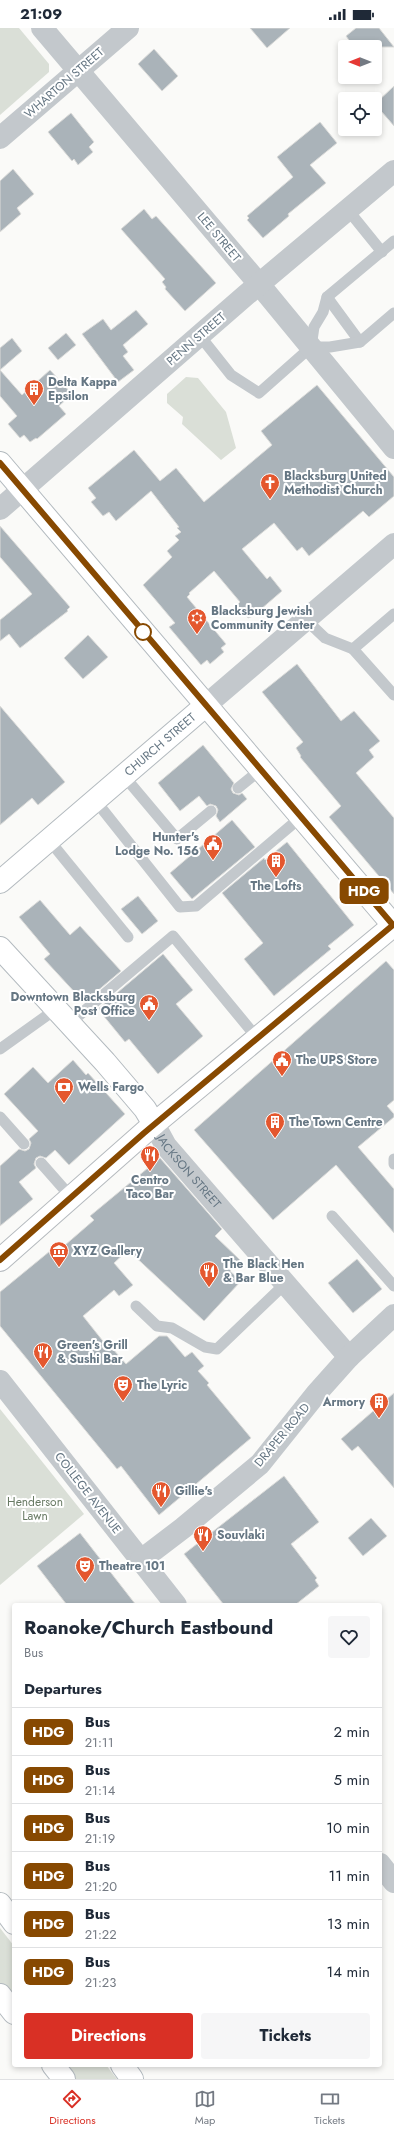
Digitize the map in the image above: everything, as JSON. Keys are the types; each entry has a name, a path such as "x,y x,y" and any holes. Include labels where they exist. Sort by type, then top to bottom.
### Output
{"main road":[{"path":"0,463 205,706 394,926 154,1124 0,1260"},
{"name":"CHURCH STREET","path":"0,882 205,706"},
{"name":"JACKSON STREET","path":"0,948 63,1016 145,1109 154,1124"},
{"path":"0,1904 12,1920"},
{"path":"0,1995 12,2010"},
{"path":"55,2067 64,2079"},
{"path":"123,2067 132,2079"}],"street":[{"name":"LEE STREET","path":"42,28 259,284 394,448"},
{"name":"WHARTON STREET","path":"0,138 128,28"},
{"name":"PENN STREET","path":"0,510 259,284 394,171"},
{"name":"CHURCH STREET","path":"205,706 394,544"},
{"name":"JACKSON STREET","path":"154,1124 166,1146 349,1357"},
{"name":"DRAPER ROAD","path":"141,1560 183,1528 260,1464 316,1394 349,1357 394,1315"},
{"name":"COLLEGE AVENUE","path":"0,1381 174,1603"},
{"path":"382,1867 394,1882"}],"lane":[{"path":"348,210 382,252"},
{"path":"200,336 231,375 259,393 311,347 314,327 323,312 327,297 394,241"},
{"path":"327,297 360,342"},
{"path":"311,347 330,347 360,342 394,313"},
{"path":"353,649 394,614"},
{"path":"305,619 325,638 353,649 394,695"},
{"path":"238,788 260,770"},
{"path":"124,776 177,840 211,811"},
{"path":"95,800 180,907 196,906 301,817"},
{"path":"49,840 128,937"},
{"path":"0,1049 63,1016 173,936 258,1039"},
{"path":"0,1117 24,1144"},
{"path":"394,1158 394,1164"},
{"path":"41,1163 71,1197"},
{"path":"332,1216 394,1286"},
{"path":"136,1306 156,1326 172,1328 205,1347 217,1349 286,1283"}],"green space":[{"path":"0,28 19,28 49,64 49,72 0,115"},
{"path":"186,377 198,378 226,412 236,448 221,460 182,424 183,417 167,403 167,394"},
{"name":"Henderson Lawn","path":"0,1409 84,1514 0,1585"},
{"path":"0,1928 12,1943 12,2001 0,1985"},
{"path":"63,2067 108,2067 117,2079 72,2079"}],"building":[{"path":"250,28 290,28 267,48"},
{"path":"356,28 379,28 394,47 382,47 382,40 349,40 346,36"},
{"path":"154,49 178,76 162,91 138,64"},
{"path":"394,86 394,126 382,112 382,97"},
{"path":"71,113 94,142 89,147 93,152 78,165 74,159 72,161 48,132"},
{"path":"320,122 337,143 310,165 326,183 288,214 289,216 263,238 247,220 249,218 247,216 293,177 277,157"},
{"path":"13,169 34,194 17,208 21,214 0,232 0,181"},
{"path":"144,209 152,219 156,216 216,283 185,311 165,289 166,287 162,282 165,279 121,229"},
{"path":"136,310 148,324 123,345 128,352 123,356 134,370 118,382 82,334 103,319 111,330"},
{"path":"66,333 76,345 58,360 48,348"},
{"path":"12,338 22,351 0,370 0,348"},
{"name":"Delta Kappa Epsilon","path":"0,370 22,395 50,370 72,394 59,406 66,414 37,439 36,438 30,442 24,435 20,438 8,424 17,416 0,396"},
{"name":"Blacksburg United Methodist Church","path":"317,385 394,477 394,496 369,517 363,511 309,556 302,547 297,551 274,523 242,549 267,579 270,576 282,591 253,616 248,618 237,605 240,602 214,571 189,593 190,594 187,597 226,644 221,648 224,652 210,664 207,660 201,665 169,627 175,623 143,585 172,557 167,551 179,540 175,536 181,532 177,528 179,527 151,491 116,521 109,512 103,516 91,502 96,498 88,488 134,450 160,481 176,468 204,502 272,445 261,431"},
{"path":"0,526 70,607 67,610 68,611 20,648 9,634 0,641 0,620 32,594 0,557"},
{"path":"88,635 108,657 83,679 64,658"},
{"path":"297,664 341,721 354,711 380,741 369,750 374,757 356,773 394,818 394,894 329,817 341,806 300,757 301,756 296,748 303,742 262,692"},
{"path":"0,706 65,782 38,805 32,798 0,825"},
{"path":"203,745 234,783 231,789 233,793 239,795 242,793 247,799 220,822 216,816 218,810 216,806 210,804 207,806 199,796 180,811 158,783"},
{"name":"Hunter's Lodge No. 156","path":"232,820 255,847 192,899 170,873"},
{"path":"287,842 354,925 328,946 331,949 274,996 244,959 263,943 222,893 264,858 265,860"},
{"path":"138,896 158,921 142,934 121,909"},
{"path":"40,900 70,935 80,926 121,971 89,998 85,993 80,998 44,959 50,954 19,917"},
{"name":"Downtown Blacksburg Post Office","path":"163,954 193,990 176,1004 203,1036 158,1074 129,1039 125,1042 98,1009"},
{"path":"386,961 394,970 394,1100 387,1106 394,1114 394,1117 358,1147 394,1189 394,1233 336,1165 273,1220 194,1130"},
{"name":"Wells Fargo","path":"73,1060 86,1075 88,1073 125,1114 69,1165 55,1150 46,1158 40,1156 36,1158 34,1164 36,1168 19,1182 33,1199 0,1226 0,1166 19,1149 25,1151 29,1149 31,1143 29,1139 38,1131 4,1094 33,1067 48,1083"},
{"path":"160,1158 222,1229 215,1236 240,1260 230,1271 241,1281 204,1321 128,1250 114,1263 133,1285 119,1296 114,1290 83,1316 110,1350 112,1348 126,1364 159,1336 167,1336 185,1357 192,1352 204,1366 198,1371 209,1383 207,1385 251,1438 159,1515 121,1466 117,1469 0,1326 0,1292 61,1242 64,1246 94,1220 90,1216"},
{"path":"357,1259 382,1289 353,1313 328,1283"},
{"name":"Armory","path":"394,1393 394,1488 358,1446 352,1451 341,1439"},
{"path":"284,1476 319,1522 291,1544 317,1578 315,1580 319,1586 298,1603 222,1603 184,1554"},
{"path":"371,1518 387,1536 363,1556 348,1538"},
{"name":"Theatre 101","path":"80,1533 134,1603 65,1603 37,1566"}],"bus line":[{"name":"HDG","path":"0,463 205,706 393,925 356,958 144,1133 0,1260"}],"place":[{"name":"Delta Kappa Epsilon","path":"34,406"},
{"name":"Blacksburg United Methodist Church","path":"270,500"},
{"name":"Blacksburg Jewish Community Center","path":"197,635"},
{"name":"Hunter's Lodge No. 156","path":"213,861"},
{"name":"The Lofts","path":"276,878"},
{"name":"Downtown Blacksburg Post Office","path":"149,1021"},
{"name":"The UPS Store","path":"282,1077"},
{"name":"Wells Fargo","path":"64,1104"},
{"name":"The Town Centre","path":"275,1139"},
{"name":"Centro Taco Bar","path":"150,1172"},
{"name":"XYZ Gallery","path":"59,1268"},
{"name":"The Black Hen & Bar Blue","path":"209,1288"},
{"name":"Green's Grill & Sushi Bar","path":"43,1369"},
{"name":"The Lyric","path":"123,1402"},
{"name":"Armory","path":"379,1419"},
{"name":"Gillie's","path":"161,1508"},
{"name":"Souvlaki","path":"203,1552"},
{"name":"Theatre 101","path":"85,1583"}]}
